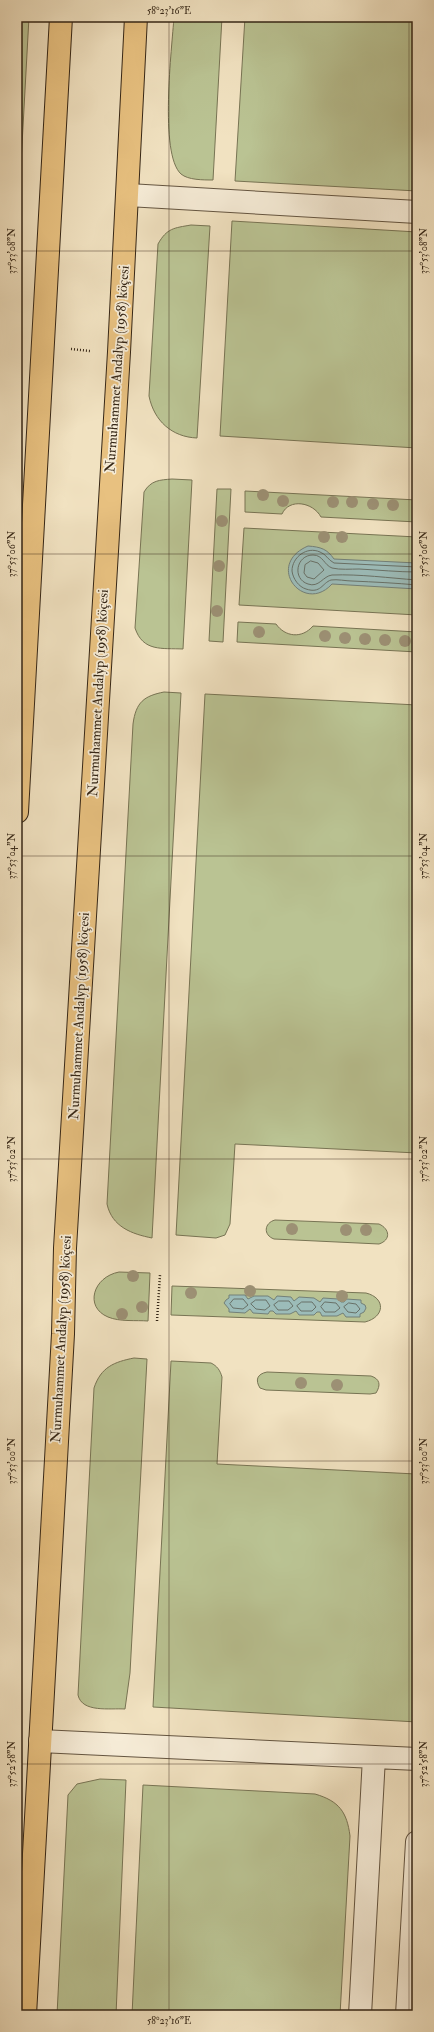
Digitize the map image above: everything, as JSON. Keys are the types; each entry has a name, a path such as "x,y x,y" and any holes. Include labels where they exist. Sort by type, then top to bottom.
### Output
{"main road":[{"path":"17,812 61,17"},
{"name":"Nurmuhammet Andalyp (1958) köçesi","path":"24,2015 62,1342 65,1248 119,352 136,17"}],"street":[{"path":"128,195 417,212"},
{"path":"40,1741 417,1759"},
{"path":"360,2015 374,1757"},
{"path":"407,2015 417,1842"}],"path":[{"path":"43,348 119,352"},
{"path":"157,1321 160,1275"}],"green space":[{"path":"17,17 29,17 18,218 17,218"},
{"path":"174,17 222,17 213,180 196,179 184,176 174,163 170,145 168,99"},
{"path":"245,17 417,17 417,191 235,181"},
{"path":"232,221 417,232 417,448 220,436"},
{"path":"191,225 210,226 197,438 180,435 166,426 155,413 149,396 158,244 168,232 180,227"},
{"path":"160,480 192,480 183,649 161,648 148,645 138,636 135,628 144,492 153,483"},
{"path":"217,489 231,489 223,642 209,641"},
{"path":"245,491 417,500 417,522 321,517 313,508 301,504 290,506 285,509 282,514 245,512"},
{"path":"244,528 417,537 417,615 239,605"},
{"path":"238,622 276,624 284,632 294,635 304,633 313,626 417,632 417,652 237,642"},
{"path":"164,692 181,693 152,1238 130,1232 118,1224 113,1218 107,1204 133,724 136,710 142,701 146,698"},
{"path":"205,694 417,705 417,1153 235,1144 230,1224 225,1235 216,1238 176,1235"},
{"path":"275,1220 379,1224 383,1226 388,1234 386,1240 379,1244 274,1239 268,1235 266,1229 271,1222"},
{"path":"119,1272 150,1273 148,1321 113,1319 101,1312 96,1306 94,1300 98,1286 110,1275"},
{"path":"172,1286 366,1293 373,1295 377,1299 380,1303 380,1308 379,1312 372,1320 365,1322 171,1315"},
{"path":"134,1358 147,1359 130,1673 125,1709 105,1709 85,1705 78,1695 94,1388 104,1370 120,1361"},
{"path":"171,1361 211,1363 217,1367 220,1372 222,1377 217,1464 416,1474 417,1460 417,1722 153,1707"},
{"path":"267,1372 371,1376 378,1381 379,1387 376,1393 370,1394 266,1390 260,1388 257,1380 261,1374"},
{"path":"100,1779 126,1780 116,2015 57,2015 68,1795 77,1784"},
{"path":"143,1785 315,1794 336,1804 347,1820 350,1836 340,2015 132,2015"}],"water":[{"path":"308,546 323,549 334,559 417,563 417,589 332,584 321,592 310,594 300,591 293,584 289,575 289,564 295,554"},
{"path":"229,1295 245,1295 248,1299 254,1296 268,1296 274,1300 277,1296 291,1297 294,1301 299,1297 314,1298 320,1302 323,1298 338,1299 341,1302 344,1302 346,1299 361,1300 361,1303 365,1305 366,1308 364,1312 360,1314 360,1317 346,1317 343,1313 337,1316 322,1316 320,1312 317,1312 314,1315 299,1315 296,1311 290,1314 276,1314 273,1311 270,1311 268,1314 253,1313 250,1309 245,1313 229,1312 229,1309 224,1303 229,1298"}]}
